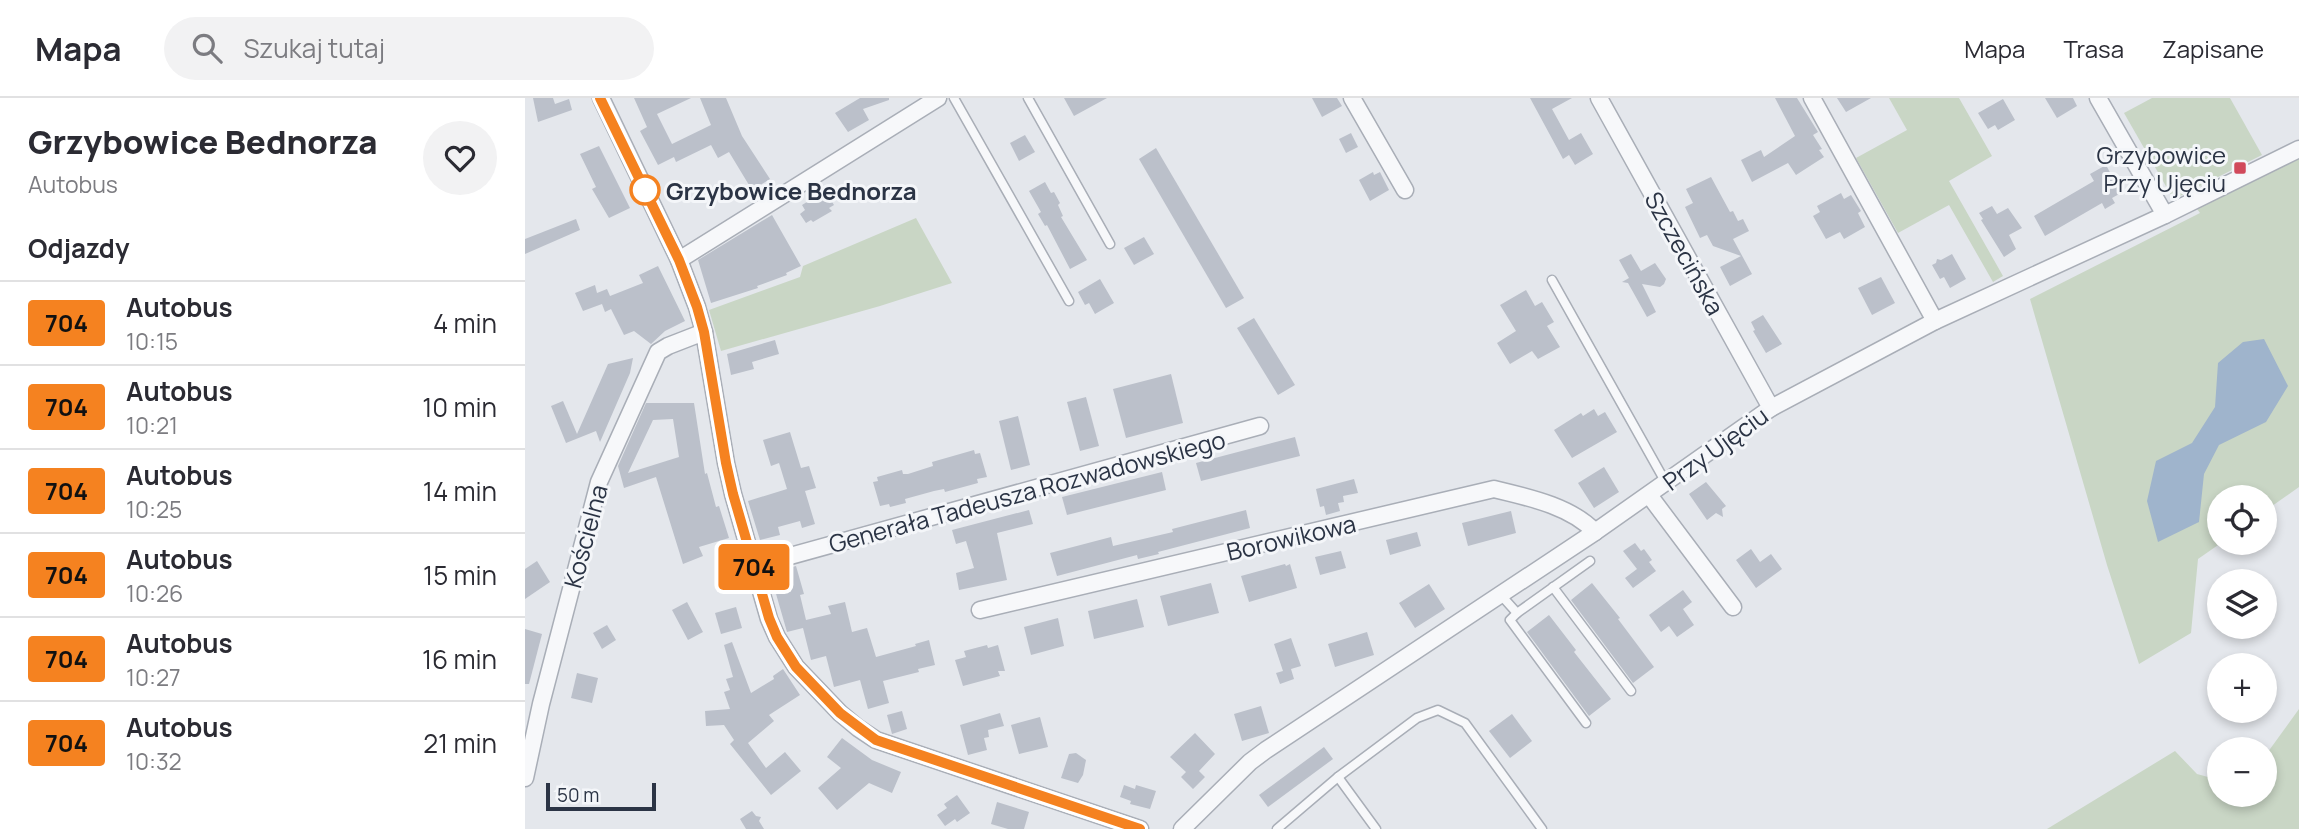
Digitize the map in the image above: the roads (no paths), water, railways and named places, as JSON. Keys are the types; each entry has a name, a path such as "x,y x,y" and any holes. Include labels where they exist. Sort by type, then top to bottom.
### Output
{"street":[{"path":"600,98 679,260 704,332 726,463 754,566 769,618 785,652 796,667 858,728 889,746 1140,829"},
{"path":"679,260 937,98"},
{"path":"1352,98 1405,190"},
{"name":"Szczecińska","path":"1599,98 1771,408"},
{"path":"1812,98 1935,321"},
{"path":"2098,98 2165,215"},
{"name":"Przy Ujęciu","path":"1182,829 1250,762 1266,750 1595,532 1771,408 1935,321 2165,215 2299,149"},
{"name":"Kościelna","path":"525,778 541,704 599,482 658,352 704,332"},
{"name":"Generała Tadeusza Rozwadowskiego","path":"754,566 1260,426"},
{"name":"Borowikowa","path":"980,610 1494,489 1520,495 1576,516 1595,532"},
{"path":"1649,495 1733,607"}],"lane":[{"path":"954,98 1069,301"},
{"path":"1028,98 1110,244"},
{"path":"1552,280 1666,483"},
{"path":"1586,723 1510,620 1590,561"},
{"path":"1553,587 1631,691"},
{"path":"1500,594 1517,613"},
{"path":"1277,829 1338,777 1417,718 1438,710 1465,723 1542,829"},
{"path":"1338,777 1376,829"}],"water":[{"path":"2264,339 2288,386 2266,422 2219,445 2204,474 2199,522 2158,542 2147,501 2156,461 2192,443 2215,407 2218,363 2243,342"}],"place":[{"name":"Grzybowice Przy Ujęciu","path":"2240,168"},
{"name":"Grzybowice Bednorza","path":"645,190"}]}
